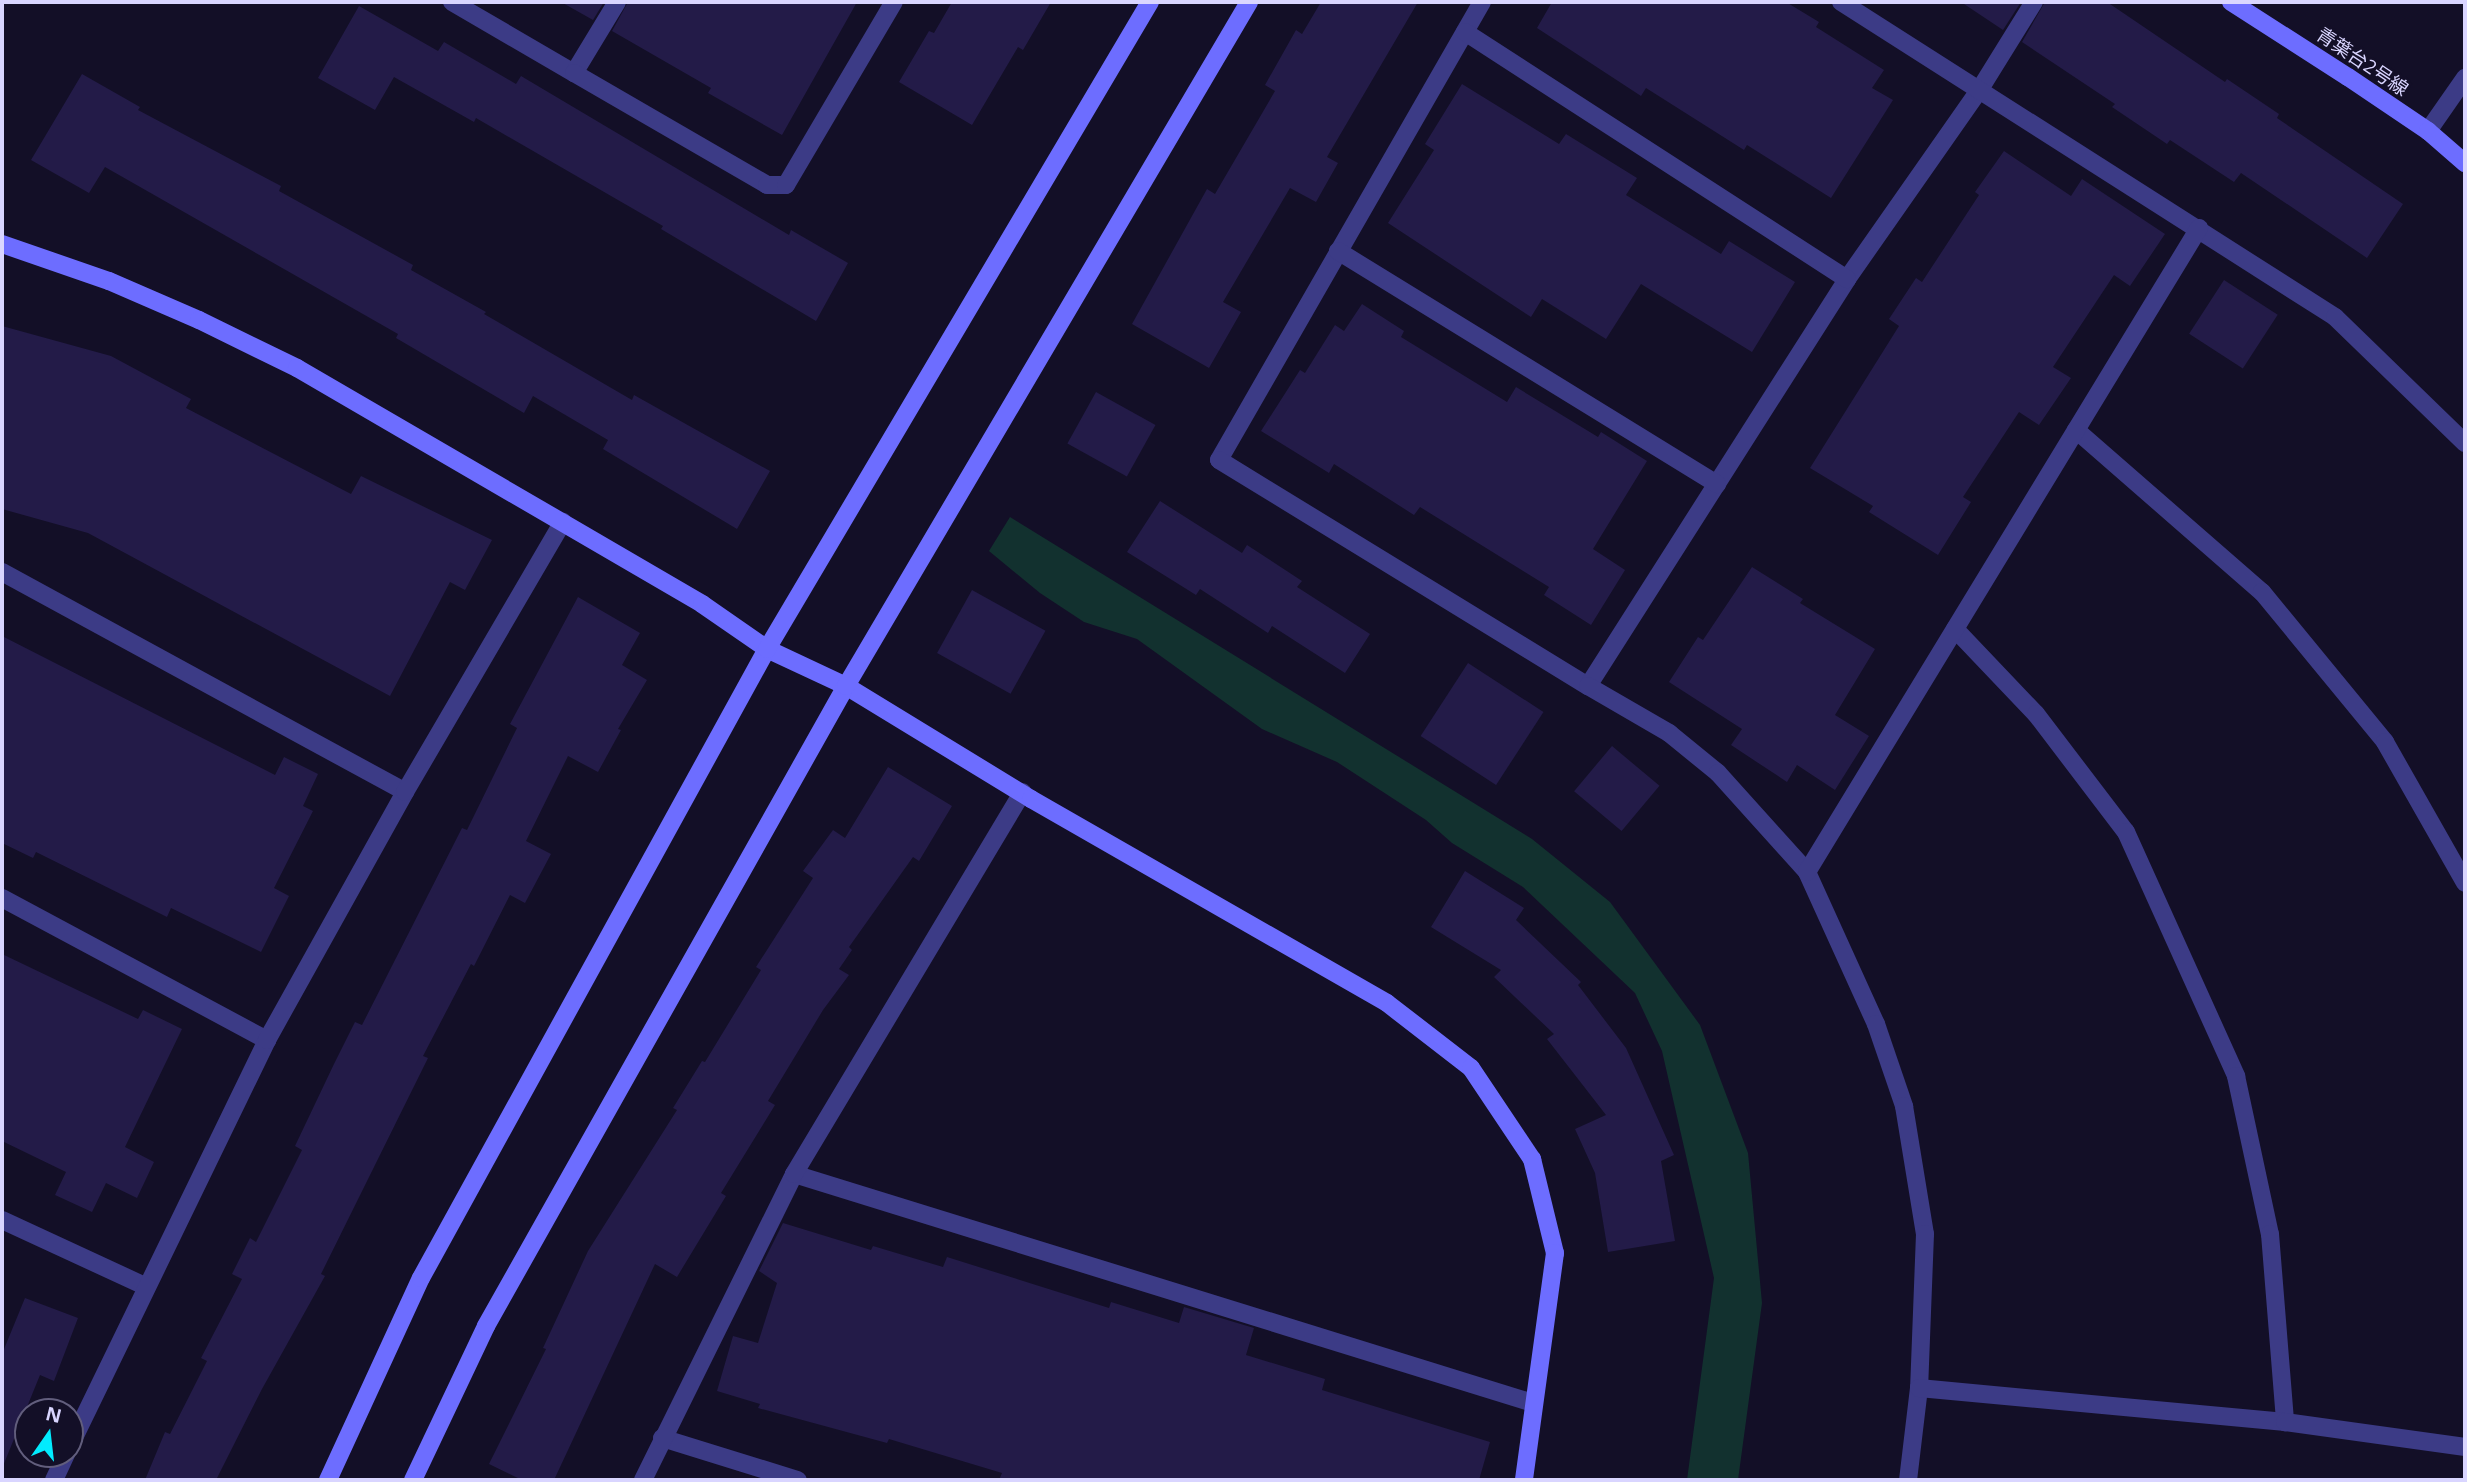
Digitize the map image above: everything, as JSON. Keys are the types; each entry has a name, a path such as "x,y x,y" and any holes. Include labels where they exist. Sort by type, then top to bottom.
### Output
{"street":[{"path":"452,2 767,185 786,185 894,2"},
{"path":"575,73 617,2"},
{"path":"328,1480 421,1278 767,649 1150,2"},
{"path":"413,1480 486,1326 846,687 1250,2"},
{"path":"1482,2 1219,460 1669,733 1718,773 1807,872 1876,1024 1904,1106 1925,1234 1919,1388 1908,1480"},
{"path":"1841,2 2335,317 2465,443"},
{"path":"1588,686 1847,279 1980,89 2034,2"},
{"name":"青葉台2号線","path":"2231,2 2428,131 2465,163"},
{"path":"1465,32 1847,279"},
{"path":"2428,131 2465,78"},
{"path":"1807,872 2199,228"},
{"path":"2,244 109,281 273,356 702,604 767,649 846,687 1387,1003 1471,1068 1532,1159 1555,1253 1524,1480"},
{"path":"1338,251 1717,484"},
{"path":"2076,430 2262,592 2385,742 2465,883"},
{"path":"84,1416 267,1040 405,792 563,522"},
{"path":"2,572 405,792"},
{"path":"1955,629 2036,714 2126,832 2236,1076 2270,1234 2285,1422"},
{"path":"643,1480 794,1174 1023,792"},
{"path":"2,898 267,1040"},
{"path":"794,1174 1534,1403"},
{"path":"2,1220 145,1286"},
{"path":"1919,1388 2285,1422 2465,1447"},
{"path":"662,1437 798,1480"}],"green space":[{"path":"1010,517 1532,839 1610,902 1700,1025 1748,1153 1762,1303 1738,1480 1687,1480 1714,1278 1662,1051 1635,993 1523,887 1452,843 1426,820 1337,762 1262,729 1137,639 1084,622 1040,593 989,551"}],"building":[{"path":"561,2 604,2 593,20"},
{"path":"628,2 857,2 782,135 708,93 711,88 612,31"},
{"path":"952,2 1051,2 1023,50 1018,47 972,125 899,82 929,31 934,33"},
{"path":"1321,2 1418,2 1327,157 1338,163 1316,202 1290,188 1223,302 1241,312 1209,368 1132,324 1207,189 1215,194 1275,91 1265,85 1296,30 1302,34"},
{"path":"1552,2 1786,2 1819,22 1816,27 1884,70 1872,88 1893,100 1831,198 1747,145 1744,150 1646,88 1641,96 1537,28"},
{"path":"1961,2 2021,2 2003,30"},
{"path":"2045,2 2107,2 2225,82 2227,79 2279,114 2277,118 2403,204 2367,258 2241,173 2234,182 2170,140 2167,144 2112,107 2115,104 2022,42"},
{"path":"359,6 438,51 444,42 516,84 521,76 789,235 791,230 848,263 816,321 661,229 663,226 476,118 474,122 394,77 375,110 318,78"},
{"path":"82,74 140,107 138,110 281,186 279,191 413,265 411,270 632,400 634,395 770,471 737,529 603,449 608,440 533,396 524,413 396,338 398,334 105,167 89,193 31,160"},
{"path":"1462,84 1559,144 1566,134 1637,178 1626,195 1721,254 1729,241 1795,282 1752,352 1641,284 1606,339 1542,299 1531,317 1388,223 1434,150 1425,144"},
{"path":"2004,151 2071,196 2082,179 2165,234 2130,286 2114,275 2053,367 2071,378 2039,425 2019,412 1963,497 1971,502 1938,555 1869,512 1873,506 1810,468 1899,326 1889,319 1916,278 1922,282 1979,195 1975,192"},
{"path":"2224,280 2278,315 2243,369 2189,334"},
{"path":"1362,304 1404,331 1401,337 1507,402 1516,387 1598,437 1601,432 1647,461 1593,549 1625,570 1591,625 1544,595 1549,587 1420,507 1414,515 1334,464 1329,473 1261,431 1300,370 1305,373 1335,325 1344,331"},
{"path":"2,326 111,356 191,399 186,408 351,494 361,476 492,540 465,590 450,582 390,696 88,533 2,509"},
{"path":"1096,392 1155,425 1127,477 1067,444"},
{"path":"1160,501 1242,553 1247,545 1302,581 1297,587 1370,634 1345,673 1272,626 1268,633 1200,589 1196,595 1127,552"},
{"path":"1752,567 1803,599 1800,603 1875,649 1835,715 1869,736 1835,790 1797,765 1787,782 1731,745 1742,729 1669,682 1698,637 1703,640"},
{"path":"972,590 1045,631 1011,694 937,653"},
{"path":"578,597 640,633 622,665 647,680 618,729 621,730 598,772 568,756 526,841 551,854 525,903 510,895 474,966 471,964 423,1056 428,1058 321,1274 325,1276 262,1389 216,1480 145,1480 165,1432 170,1434 207,1361 201,1358 242,1279 232,1274 250,1238 256,1242 302,1150 295,1146 334,1064 355,1022 362,1025 462,828 467,830 517,728 510,724"},
{"path":"2,636 275,775 284,757 318,774 303,806 313,811 274,888 289,896 261,952 171,908 167,917 36,852 33,858 2,843"},
{"path":"1468,663 1543,712 1496,785 1421,736"},
{"path":"1612,746 1659,786 1622,831 1574,791"},
{"path":"888,767 952,806 919,861 913,857 849,947 852,950 839,969 849,975 823,1010 768,1101 775,1105 721,1193 726,1196 677,1277 655,1264 554,1480 522,1480 489,1464 546,1349 543,1348 588,1251 677,1110 673,1108 702,1061 705,1062 761,970 756,967 813,878 803,871 833,830 845,838"},
{"path":"1465,871 1524,908 1516,920 1581,982 1578,985 1626,1048 1674,1155 1661,1161 1675,1241 1608,1252 1595,1173 1575,1129 1606,1115 1547,1039 1554,1034 1494,977 1501,970 1431,927"},
{"path":"2,954 138,1019 143,1010 182,1029 125,1147 154,1162 137,1198 106,1183 92,1212 55,1195 66,1172 2,1141"},
{"path":"783,1223 871,1250 873,1246 943,1267 947,1257 1109,1308 1111,1302 1179,1323 1184,1307 1254,1328 1246,1355 1325,1379 1322,1390 1490,1442 1479,1480 999,1480 1002,1473 889,1439 887,1443 758,1408 760,1404 717,1391 733,1336 758,1343 777,1283 759,1271"},
{"path":"25,1298 78,1318 54,1381 40,1375 31,1398 14,1398 14,1439 3,1466 2,1354"}]}
